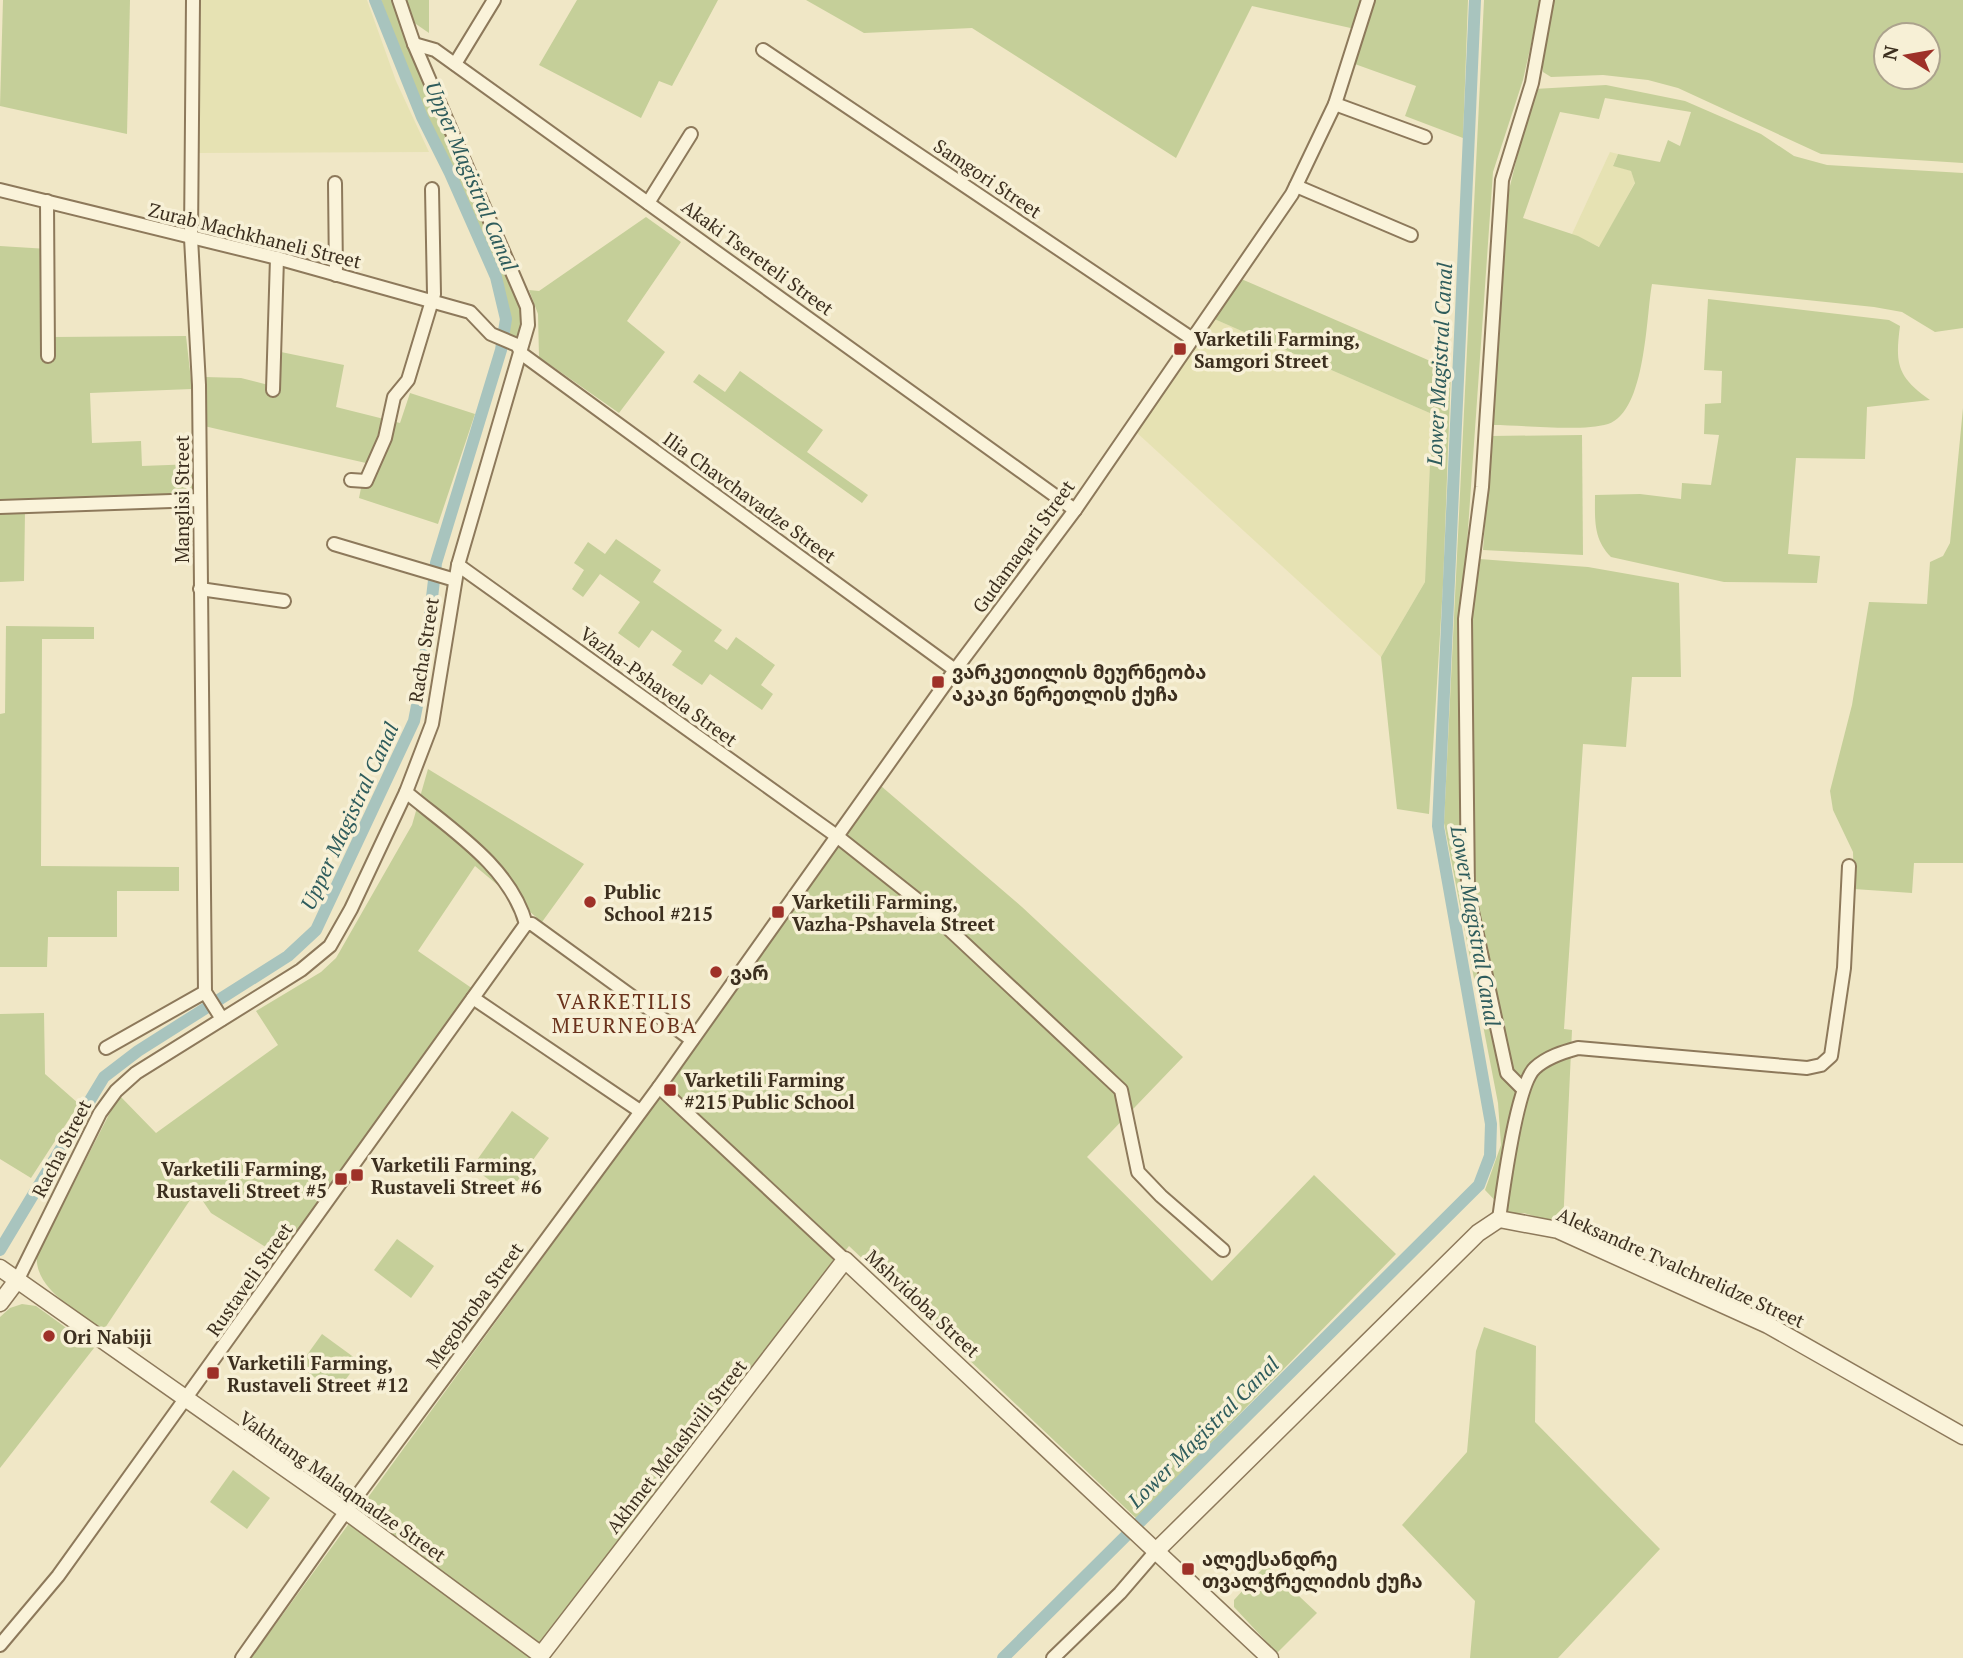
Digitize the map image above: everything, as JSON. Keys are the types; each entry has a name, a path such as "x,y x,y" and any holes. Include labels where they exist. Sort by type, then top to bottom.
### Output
{"street":[{"name":"Manglisi Street","path":"193,0 191,238 199,385 206,995"},
{"name":"Racha Street","path":"0,1303 9,1273 100,1113 116,1091 136,1073 220,1016 301,971 330,946 406,792 432,724 458,565 528,326 527,307 414,44 399,0"},
{"path":"454,64 494,0"},
{"name":"Gudamaqari Street","path":"659,1087 955,670 1075,510 1296,186 1335,103 1368,0"},
{"path":"1523,1089 1507,1073 1468,893 1465,619 1482,487 1502,180 1532,83 1546,0"},
{"name":"Akaki Tsereteli Street","path":"414,44 435,50 1075,510"},
{"name":"Samgori Street","path":"763,50 1191,338"},
{"path":"1335,103 1425,137"},
{"path":"648,203 691,134"},
{"path":"335,183 336,275"},
{"path":"1296,186 1411,235"},
{"path":"351,480 366,481 385,438 394,397 408,380 432,302 432,189"},
{"name":"Zurab Machkhaneli Street","path":"0,190 277,258 470,312 491,334"},
{"path":"47,201 48,356"},
{"path":"273,390 277,258"},
{"name":"Ilia Chavchavadze Street","path":"491,334 520,349 955,670"},
{"path":"0,507 200,500"},
{"path":"334,544 455,580"},
{"name":"Vazha-Pshavela Street","path":"458,565 838,837 920,902 1121,1090 1138,1172 1161,1196 1223,1250"},
{"path":"200,589 284,601"},
{"path":"406,792 465,838 517,897 526,924 532,924 692,1040"},
{"path":"1053,1658 1120,1593 1152,1545 1478,1233 1499,1219 1523,1089 1533,1069 1559,1053 1578,1048 1807,1068 1821,1065 1831,1056 1842,980 1849,866"},
{"name":"Rustaveli Street","path":"0,1645 58,1576 526,924"},
{"path":"106,1048 206,995 220,1016"},
{"path":"473,998 640,1111"},
{"name":"Megobroba Street","path":"242,1658 346,1511 659,1087"},
{"name":"Mshvidoba Street","path":"659,1087 1126,1519 1270,1658"},
{"name":"Aleksandre Tvalchrelidze Street","path":"1499,1219 1558,1230 1768,1325 1963,1436"},
{"name":"Akhmet Melashvili Street","path":"540,1656 845,1260"},
{"name":"Vakhtang Malaqmadze Street","path":"9,1273 346,1511 540,1656"}],"shaded area":[{"path":"197,0 367,0 396,81 429,152 197,153"},
{"path":"1610,152 1618,154 1613,165 1631,171 1635,182 1600,247 1572,234"},
{"path":"1212,318 1432,414 1425,582 1381,657 1135,431"}],"green space":[{"path":"3,0 130,0 127,134 0,106"},
{"path":"381,0 392,0 522,315 518,340 510,335 508,312 496,267 437,139"},
{"path":"405,0 429,0 429,33 413,22"},
{"path":"577,0 718,0 672,86 659,81 641,118 539,65"},
{"path":"806,0 1468,0 1463,138 1405,116 1416,86 1352,63 1364,31 1252,6 1176,158 972,28 864,33"},
{"path":"1484,0 1541,0 1523,80 1493,172 1466,558 1588,567 1679,583 1681,677 1632,677 1626,747 1583,744 1564,1029 1572,1030 1563,1225 1524,1213 1508,1214 1485,1190 1501,1145 1498,1103 1444,823"},
{"path":"1553,0 1963,0 1963,163 1821,154 1678,88 1648,80 1603,75 1551,77 1543,72"},
{"path":"1606,85 1685,101 1761,134 1794,156 1827,165 1963,173 1963,328 1935,332 1902,312 1874,307 1652,284 1642,362 1630,402 1621,416 1608,424 1583,428 1493,425 1508,194 1534,89","holes":["1605,98 1691,112 1680,146 1668,140 1660,162 1618,154 1613,166 1631,171 1635,183 1599,247 1578,236 1523,218 1560,112 1599,119"]},
{"path":"646,217 681,242 627,321 665,352 619,413 539,357 538,314 529,290 539,291"},
{"path":"0,246 48,249 53,337 186,336 192,389 90,393 92,443 141,441 142,466 195,464 194,506 25,512 24,581 0,582"},
{"path":"1239,278 1451,370 1443,585 1429,814 1397,809 1381,657 1425,582 1432,414 1212,318"},
{"path":"1708,299 1889,320 1900,326 1898,350 1901,369 1911,384 1930,400 1867,407 1865,459 1796,458 1788,554 1820,556 1817,583 1724,582 1611,557 1598,536 1595,495 1640,494 1681,499 1682,483 1711,485 1719,435 1704,434 1705,404 1721,403 1722,371 1704,370"},
{"path":"281,352 344,365 336,407 400,423 410,393 475,414 438,524 359,498 366,463 204,426 205,377 241,378 280,388"},
{"path":"740,371 823,430 807,452 868,495 862,503 693,382 699,374 725,392"},
{"path":"1963,408 1963,863 1914,863 1912,893 1854,889 1853,852 1833,810 1830,791 1852,705 1869,602 1927,604 1930,562 1943,556 1950,543"},
{"path":"1582,435 1583,555 1483,550 1491,436"},
{"path":"616,539 661,570 653,582 722,630 714,641 727,650 736,637 775,665 761,685 773,694 762,710 710,674 702,685 672,665 682,651 652,630 639,648 618,633 640,602 600,574 583,597 572,589 584,570 574,563 588,542 605,554"},
{"path":"6,626 94,627 94,639 42,639 41,866 179,867 179,891 117,891 117,937 48,937 47,967 0,967 0,714 5,713"},
{"path":"428,769 584,864 542,922 475,866 418,951 473,989 280,1256 211,1213 196,1191 103,1331 50,1289 42,1279 37,1255 119,1095 156,1133 278,1045 256,1011 321,972 336,958 412,825"},
{"path":"881,786 1022,907 1183,1057 1087,1157 1212,1281 1314,1175 1396,1254 1137,1519 849,1246 531,1658 251,1658 659,1098"},
{"path":"44,1013 45,1074 79,1104 31,1178 0,1159 0,1014"},
{"path":"512,1111 549,1138 508,1194 472,1167"},
{"path":"397,1239 434,1266 411,1298 374,1270"},
{"path":"22,1304 36,1306 94,1348 0,1468 0,1317 10,1308"},
{"path":"1484,1327 1536,1346 1535,1422 1660,1549 1558,1658 1470,1658 1475,1601 1402,1525 1467,1452 1476,1351"},
{"path":"322,1334 359,1361 336,1393 299,1366"},
{"path":"233,1470 270,1498 247,1529 210,1502"},
{"path":"1266,1565 1317,1613 1277,1653 1234,1607 1234,1600"}],"waterway":[{"name":"Upper Magistral Canal","path":"0,1250 104,1077 138,1051 288,956 316,930 414,721 423,675 436,563 501,350 506,319 496,277 422,117 375,0"},
{"name":"Lower Magistral Canal","path":"1003,1658 1479,1185 1490,1156 1491,1124 1438,826 1475,0"}],"place":[{"name":"Varketili Farming, Samgori Street","path":"1180,349"},
{"name":"ვარკეთილის მეურნეობა აკაკი წერეთლის ქუჩა","path":"938,682"},
{"name":"Public School #215","path":"590,902"},
{"name":"Varketili Farming, Vazha-Pshavela Street","path":"778,912"},
{"name":"ვარ","path":"716,972"},
{"name":"Varketili Farming #215 Public School","path":"670,1090"},
{"name":"Varketili Farming, Rustaveli Street #6","path":"357,1175"},
{"name":"Varketili Farming, Rustaveli Street #5","path":"341,1179"},
{"name":"Ori Nabiji","path":"49,1336"},
{"name":"Varketili Farming, Rustaveli Street #12","path":"213,1373"},
{"name":"ალექსანდრე თვალჭრელიძის ქუჩა","path":"1188,1569"}],"district":[{"name":"VARKETILIS MEURNEOBA","path":"625,1013"}]}
